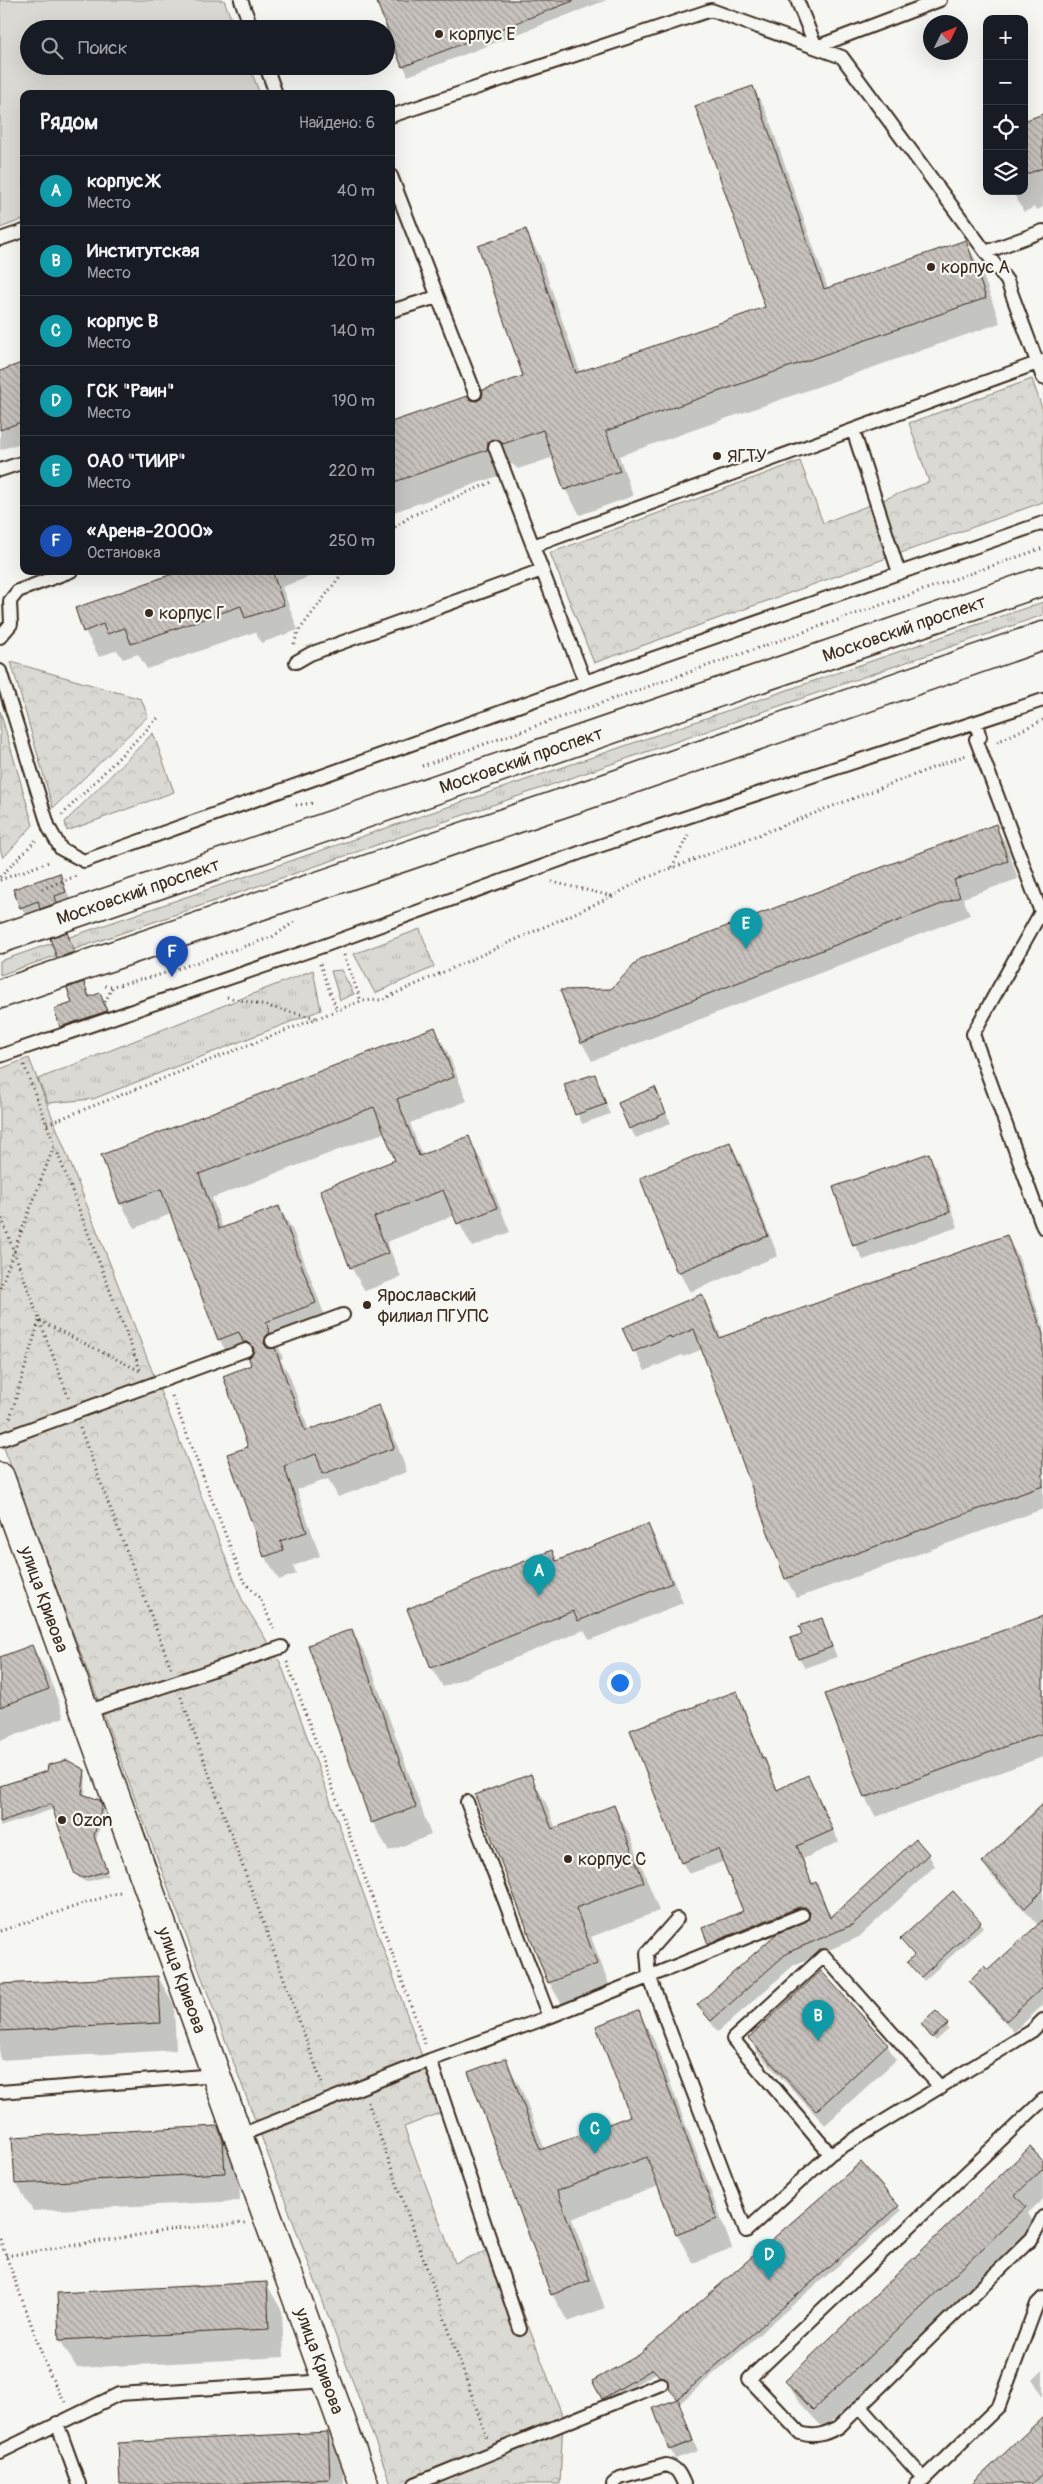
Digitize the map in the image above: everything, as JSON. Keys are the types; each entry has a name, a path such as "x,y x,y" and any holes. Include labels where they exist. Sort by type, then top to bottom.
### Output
{"main road":[{"name":"Московский проспект","path":"0,939 1043,581"},
{"path":"0,994 592,793 1043,636"},
{"name":"улица Кривова","path":"0,1476 364,2484"}],"lane":[{"path":"241,0 249,20"},
{"path":"797,0 816,48"},
{"path":"816,48 940,0"},
{"path":"395,115 711,10 842,57 1007,280 1040,362 1043,378"},
{"path":"269,75 275,90"},
{"path":"395,186 475,393"},
{"path":"986,252 1043,231"},
{"path":"0,239 20,232"},
{"path":"395,310 437,296"},
{"path":"533,546 1040,362"},
{"path":"853,430 899,573"},
{"path":"495,447 585,682"},
{"path":"0,470 20,463"},
{"path":"0,671 49,828 61,849 84,861 585,682 1043,524"},
{"path":"296,662 310,654 542,570"},
{"path":"0,637 11,624 10,601 18,591 60,575"},
{"path":"0,1056 339,940 520,874 976,724 1043,700"},
{"path":"976,724 980,737 976,739 1041,912 973,1034 1043,1227"},
{"path":"272,1341 343,1315"},
{"path":"2,1439 246,1350"},
{"path":"86,1712 282,1648"},
{"path":"467,1802 550,2017"},
{"path":"238,2136 430,2060 550,2017 802,1915"},
{"path":"677,1919 647,1953 649,1976 746,2231 830,2154 1032,2031 1043,2020"},
{"path":"830,2154 733,2039 824,1956 940,2088"},
{"path":"430,2060 520,2329"},
{"path":"0,2092 216,2075"},
{"path":"1043,2100 749,2378 800,2433 811,2437 825,2434 839,2427 1032,2238 1043,2217"},
{"path":"860,2408 920,2481 999,2406 1037,2304 1043,2298"},
{"path":"0,2452 119,2394 327,2381"},
{"path":"415,2484 661,2384"},
{"path":"57,2424 79,2484"},
{"path":"613,2484 620,2478 666,2466 673,2466 684,2484"}],"path":[{"path":"395,527 411,516 506,476"},
{"path":"415,768 1043,548"},
{"path":"296,662 292,654 298,632 341,575"},
{"path":"0,879 158,718"},
{"path":"46,1124 337,1010 362,1001 381,1000 613,896 640,880 980,750 1043,720"},
{"path":"289,806 318,803"},
{"path":"672,868 699,814"},
{"path":"0,879 60,858"},
{"path":"520,874 613,896"},
{"path":"42,889 63,882"},
{"path":"339,940 362,1001"},
{"path":"314,948 337,1010"},
{"path":"104,1003 113,986"},
{"path":"192,989 316,1018"},
{"path":"19,1050 140,1371"},
{"path":"0,1288 54,1145"},
{"path":"0,1214 176,1682 328,2100"},
{"path":"40,1320 140,1371 172,1396 242,1580 260,1598 282,1648 430,2060"},
{"path":"2,1439 40,1320"},
{"path":"0,1931 147,1884"},
{"path":"363,2087 492,2453"},
{"path":"6,2256 184,2228 253,2222"},
{"path":"0,2238 49,2372 72,2416"}],"green space":[{"path":"0,0 224,0 232,20 20,20 20,75 253,75 258,90 20,90 20,220 0,228"},
{"path":"1032,379 1043,411 1043,502 594,663 550,553 800,461 823,523 929,482 909,423"},
{"path":"1043,602 1043,615 0,975 0,961"},
{"path":"11,662 141,699 148,716 53,808"},
{"path":"0,711 33,825 3,858 0,848"},
{"path":"153,733 174,792 67,831 65,822"},
{"path":"420,929 434,967 375,993 354,954"},
{"path":"313,970 321,1010 93,1099 48,1103 38,1079"},
{"path":"341,970 354,994 340,1000 331,971"},
{"path":"29,1058 243,1602 281,1664 442,2112 404,2127 455,2263 498,2246 563,2417 560,2484 391,2484 0,1437 0,1069"}],"building":[{"name":"корпус Е","path":"376,0 573,0 402,67 395,49 395,20 384,20"},
{"name":"корпус А","path":"753,86 824,289 966,240 986,298 606,431 620,471 564,490 543,430 503,444 500,440 493,439 488,442 487,450 395,482 395,421 467,396 470,400 477,401 482,398 483,390 523,376 478,246 526,229 576,373 765,307 695,106"},
{"path":"1043,114 1043,168 1028,174 1028,150 1028,120"},
{"path":"20,364 20,422 0,430 0,371"},
{"name":"корпус Г","path":"170,575 273,575 284,605 245,618 241,606 131,644 125,628 107,634 103,624 83,632 75,608"},
{"path":"996,824 1008,861 954,880 960,897 581,1043 560,990 611,989 640,959"},
{"path":"60,873 66,892 55,896 57,903 40,909 38,901 20,908 13,889"},
{"path":"67,932 74,952 57,958 50,938"},
{"path":"84,982 89,997 100,993 107,1011 60,1027 54,1009 72,1003 67,988"},
{"path":"435,1027 454,1077 397,1099 419,1156 469,1136 497,1208 457,1224 443,1190 374,1217 388,1253 350,1268 320,1190 395,1160 374,1107 199,1174 219,1229 279,1206 316,1303 266,1322 270,1333 266,1336 264,1343 267,1348 275,1348 305,1431 379,1405 394,1448 323,1474 316,1454 284,1466 307,1532 280,1541 284,1550 264,1557 227,1454 248,1447 223,1376 251,1365 249,1358 254,1352 253,1347 248,1342 243,1342 239,1332 218,1340 161,1189 120,1204 101,1155"},
{"path":"595,1074 606,1104 575,1115 564,1084"},
{"path":"655,1087 666,1113 629,1129 618,1103"},
{"path":"730,1142 768,1236 677,1273 640,1178"},
{"path":"929,1153 950,1212 853,1246 833,1187"},
{"path":"1007,1235 1043,1334 1043,1486 785,1579 694,1329 671,1339 670,1336 633,1352 622,1328 702,1294 719,1338"},
{"path":"648,1524 672,1583 578,1621 573,1611 431,1668 407,1609 552,1550 556,1561"},
{"path":"1043,1616 1043,1733 864,1798 825,1694"},
{"path":"822,1618 832,1647 798,1659 790,1638 802,1634 799,1626"},
{"path":"352,1629 416,1807 371,1823 308,1645"},
{"path":"32,1645 49,1689 0,1707 0,1657"},
{"path":"737,1691 762,1758 764,1757 777,1790 808,1775 833,1830 797,1846 812,1884 816,1882 830,1918 916,1839 929,1854 852,1925 787,1953 711,2021 697,2005 776,1934 808,1920 810,1912 806,1907 799,1907 708,1944 702,1928 743,1911 718,1849 681,1863 630,1730"},
{"path":"67,1760 85,1770 82,1794 100,1800 102,1806 94,1836 107,1871 83,1878 75,1874 51,1804 0,1822 0,1786 47,1771 48,1765"},
{"name":"корпус С","path":"531,1774 552,1829 614,1805 644,1882 576,1908 597,1964 548,1983 475,1795"},
{"path":"1043,1804 1043,1890 1025,1908 982,1862"},
{"path":"953,1891 981,1922 921,1977 907,1962 914,1955 900,1939"},
{"path":"1043,1920 1043,1987 1006,2021 969,1981 984,1966 988,1970"},
{"path":"821,1971 888,2044 816,2111 748,2038"},
{"path":"158,1976 161,2023 0,2031 0,1984"},
{"path":"639,2010 717,2219 676,2235 647,2157 557,2191 590,2280 551,2295 468,2072 506,2058 540,2150 630,2116 596,2026"},
{"path":"936,2011 948,2024 932,2038 921,2024"},
{"path":"218,2126 223,2141 225,2173 15,2184 12,2137"},
{"path":"1030,2147 1043,2161 1043,2169 1015,2195 1026,2207 813,2410 785,2381"},
{"path":"861,2162 899,2206 678,2399 668,2388 666,2378 659,2376 653,2369 602,2399 592,2381 639,2355"},
{"path":"267,2282 269,2329 59,2340 57,2293"},
{"path":"678,2399 693,2441 669,2450 653,2408"},
{"path":"1043,2417 1043,2473 1031,2484 972,2484"},
{"path":"328,2432 330,2479 236,2484 120,2484 118,2443"}],"place":[{"name":"корпус Е","path":"439,34"},
{"name":"корпус А","path":"931,267"},
{"name":"ЯГТУ","path":"717,456"},
{"name":"корпус Г","path":"149,613"},
{"name":"ОАО \"ТИИР\"","path":"746,949"},
{"name":"«Арена-2000»","path":"172,977"},
{"name":"Ярославский филиал ПГУПС","path":"367,1305"},
{"name":"корпус Ж","path":"539,1596"},
{"name":"Ozon","path":"62,1820"},
{"name":"корпус С","path":"568,1859"},
{"name":"Институтская","path":"818,2041"},
{"name":"корпус В","path":"595,2154"},
{"name":"ГСК \"Раин\"","path":"769,2280"}]}
